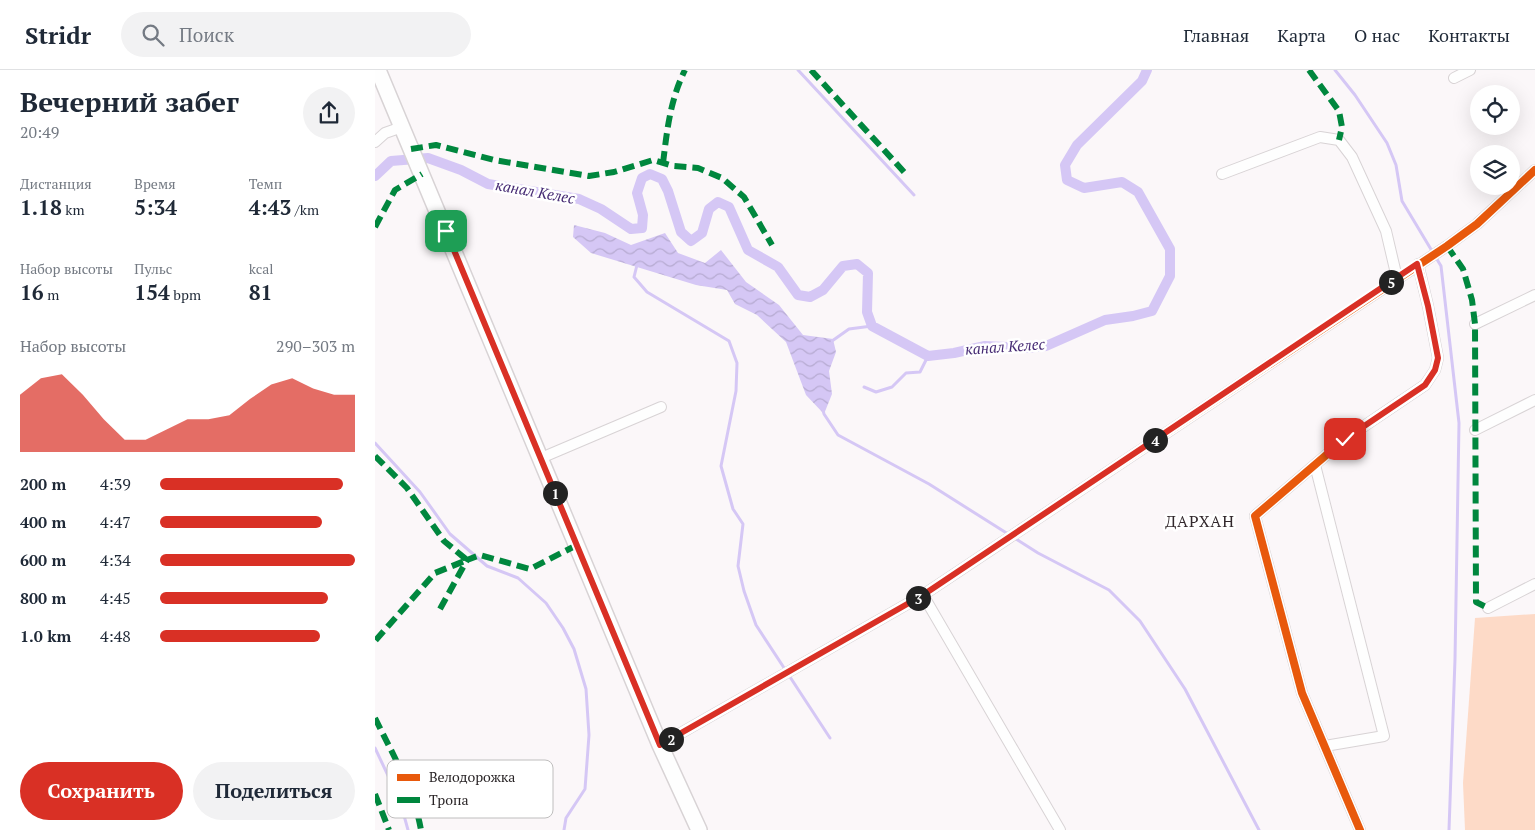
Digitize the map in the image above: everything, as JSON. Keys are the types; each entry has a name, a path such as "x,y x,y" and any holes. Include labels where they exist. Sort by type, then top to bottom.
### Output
{"main road":[{"path":"378,70 660,745 699,830"}],"street":[{"path":"1454,78 1470,70"},
{"path":"375,142 385,133 402,127"},
{"path":"1222,174 1320,137 1339,140 1352,157 1385,231 1397,278"},
{"path":"660,745 923,595 1417,264 1447,246 1477,224 1535,170"},
{"path":"1360,830 1302,693 1255,516 1345,439 1425,385 1435,370 1438,358 1428,306 1417,264"},
{"path":"1475,324 1535,295"},
{"path":"1475,430 1535,400"},
{"path":"541,458 661,407"},
{"path":"1315,465 1384,736 1325,746"},
{"path":"1488,608 1535,584"},
{"path":"923,595 1060,830"}],"shaded area":[{"path":"1535,614 1535,830 1465,830 1463,783 1475,618"}],"water":[{"path":"574,225 605,233 631,245 665,233 678,253 705,263 721,250 746,282 779,305 803,335 833,339 836,352 829,371 832,394 824,414 806,395 786,342 757,315 735,304 727,290 696,285 591,253 573,237"}],"waterway":[{"path":"798,70 914,195"},
{"name":"канал Келес","path":"375,176 391,161 428,158 461,170 488,184 579,199 601,209 631,229 642,228 643,215 637,193 642,178 650,174 662,179 668,191 681,232 691,241 702,233 709,209 718,202 729,207 748,250 778,267 798,295 810,297 823,290 843,266 857,264 868,273 867,312 872,326 928,356 954,353 985,346 1026,348 1046,346 1105,320 1152,311 1170,276 1170,249 1138,192 1122,182 1084,188 1067,180 1065,165 1077,145 1142,81 1147,70"},
{"path":"1335,70 1355,95 1387,143 1396,165 1402,201 1441,266 1459,423 1455,659 1449,830"},
{"path":"637,265 634,277 647,292 729,341 737,363 736,391 721,466 733,509 743,524 738,566 744,591 756,625 830,738"},
{"path":"832,341 849,329 872,326"},
{"path":"864,387 876,392 892,387 906,373 920,372 928,356"},
{"path":"823,410 838,435 929,484 1038,553 1109,590 1140,621 1185,689 1259,830"},
{"path":"375,443 420,492 450,534 487,566 518,578 546,603 563,628 574,649 586,689 589,735 585,789 566,818 564,830"},
{"path":"375,748 387,773"},
{"path":"405,818 408,830"}],"marked path":[{"path":"663,163 673,104 685,70"},
{"path":"811,70 905,173"},
{"path":"1309,70 1339,111 1342,127 1339,140"},
{"path":"411,149 436,145 494,160 589,176 614,172 653,160 673,166 698,168 722,178 744,197 772,245"},
{"path":"375,227 395,190 422,174"},
{"path":"1447,246 1463,269 1472,300 1475,324 1476,602 1488,608"},
{"path":"375,456 407,488 444,541 467,560 435,573 375,641"},
{"path":"440,609 467,560 480,555 530,569 577,545"},
{"path":"375,718 396,760"},
{"path":"375,794 389,830"},
{"path":"419,818 421,830"}],"cycle path":[{"path":"660,745 923,595 1447,246 1477,224 1535,170"},
{"path":"1360,830 1302,693 1255,516 1345,439 1425,385 1435,370 1438,358 1418,264"}],"district":[{"name":"ДАРХАН","path":"1200,521"}],"route":[{"path":"446,231 660,745 923,595 1417,264 1428,306 1438,358 1435,370 1425,385 1345,439"}]}
